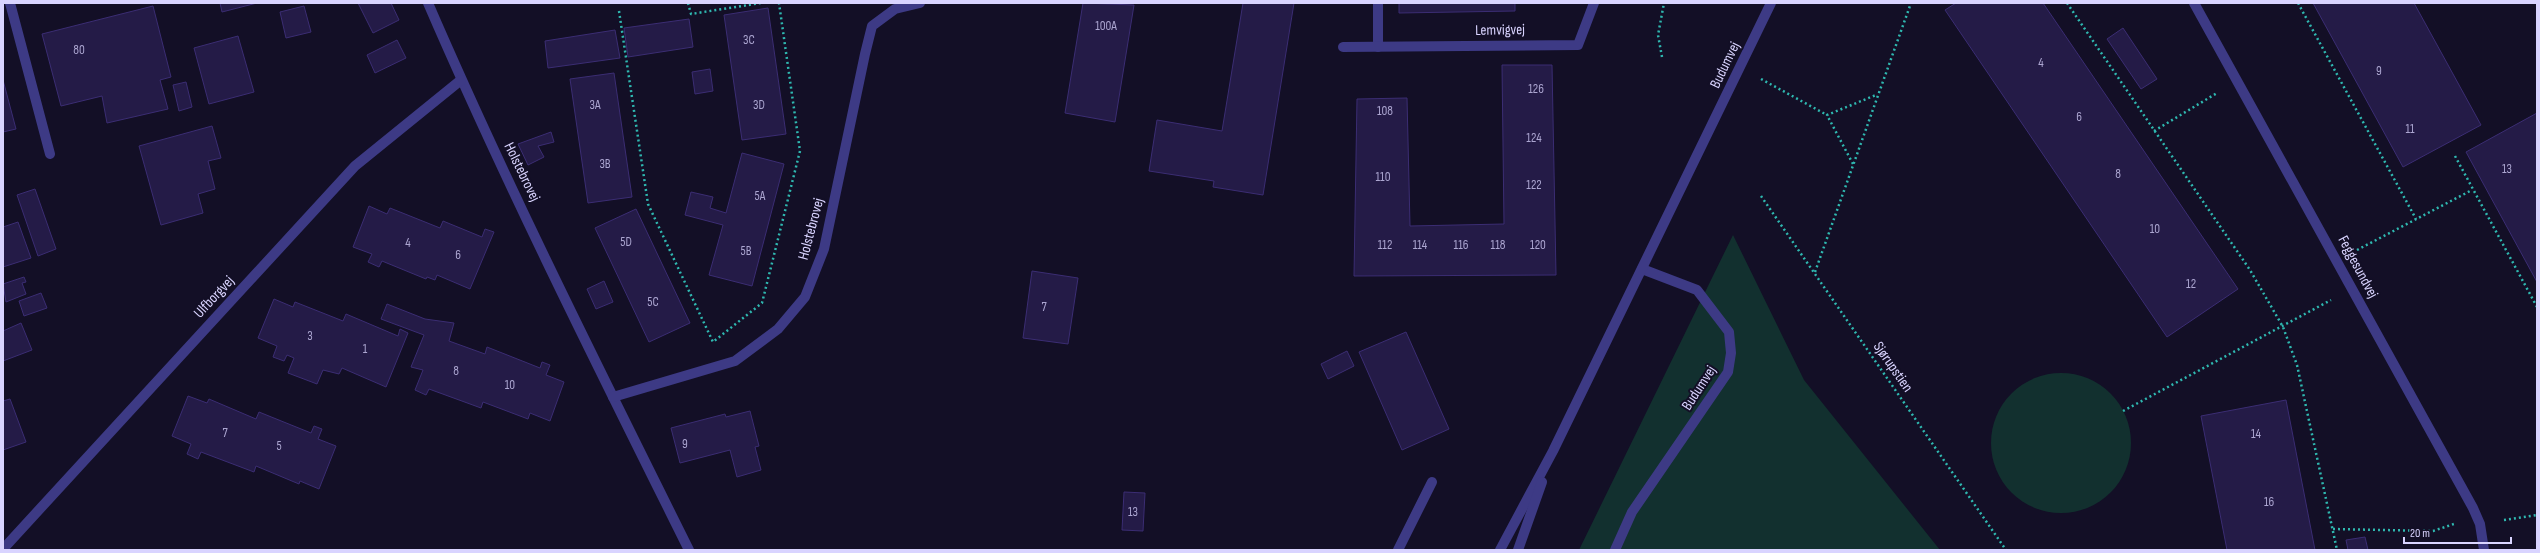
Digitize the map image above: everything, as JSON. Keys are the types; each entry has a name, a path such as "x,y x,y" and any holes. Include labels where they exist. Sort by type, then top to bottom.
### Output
{"street":[{"path":"10,3 50,154"},
{"name":"Holstebrovej","path":"428,3 461,80 613,397 689,550"},
{"name":"Holstebrovej","path":"613,397 735,361 778,329 805,297 824,249 872,26 895,9 920,3"},
{"path":"1378,3 1378,46"},
{"name":"Lemvigvej","path":"1343,47 1578,44 1594,3"},
{"name":"Budumvej","path":"1500,550 1553,451 1771,3"},
{"name":"Feggesundvej","path":"2194,3 2337,260 2478,520 2484,550"},
{"name":"Ulfborgvej","path":"3,549 355,166 461,80"},
{"name":"Budumvej","path":"1615,550 1632,512 1728,372 1731,353 1729,332 1697,290 1642,268"},
{"name":"Budumvej","path":"1518,550 1553,451"},
{"path":"1398,550 1432,482"}],"path":[{"path":"688,3 691,14 761,3"},
{"path":"618,11 648,204 713,342 762,303 800,151 779,3"},
{"path":"1662,57 1658,35 1664,3"},
{"path":"1815,273 1910,3"},
{"path":"2067,3 2250,270 2283,327 2297,365 2334,529 2337,550"},
{"path":"2298,3 2416,219"},
{"path":"1740,68 1827,115 1854,165"},
{"path":"1827,115 1877,95"},
{"path":"2154,131 2214,95"},
{"path":"2455,156 2472,190 2537,307"},
{"path":"2337,260 2472,190"},
{"name":"Sjørupstien","path":"1761,196 2006,550"},
{"path":"2123,411 2329,302"},
{"path":"2334,529 2433,531 2478,520 2537,515"}],"green space":[{"path":"1733,235 1804,380 1940,550 1579,550"},
{"path":"2068,373 2094,381 2115,399 2126,416 2130,429 2130,457 2126,470 2119,482 2105,497 2088,508 2075,512 2054,513 2028,505 2007,487 1996,470 1992,457 1991,436 1999,410 2017,389 2034,378 2047,374"}],"building":[{"path":"220,3 257,3 222,12"},
{"path":"358,3 391,3 399,20 373,33"},
{"path":"1083,3 1134,5 1115,122 1065,113"},
{"path":"1243,3 1294,3 1263,195 1213,187 1214,181 1149,171 1157,120 1222,131"},
{"path":"1399,3 1515,3 1515,11 1399,13"},
{"path":"1956,3 2043,3 2238,289 2167,337 1945,10"},
{"path":"2313,3 2414,3 2481,125 2403,167"},
{"path":"153,6 171,77 160,80 168,109 107,123 102,96 61,106 42,34"},
{"path":"304,6 311,32 286,38 280,12"},
{"path":"768,8 786,134 742,140 724,15"},
{"path":"689,19 693,47 628,57 624,28"},
{"path":"2123,28 2157,79 2141,89 2107,39"},
{"path":"615,30 620,58 548,68 545,41"},
{"path":"238,36 254,92 209,104 194,48"},
{"path":"397,40 406,58 375,73 367,55"},
{"path":"1502,65 1552,65 1556,275 1354,276 1357,99 1407,98 1410,226 1504,224"},
{"path":"710,69 713,91 695,94 692,72"},
{"path":"614,73 632,197 588,203 570,79"},
{"path":"3,80 16,129 3,132"},
{"path":"186,82 192,107 179,111 173,85"},
{"path":"2537,113 2537,282 2466,152"},
{"path":"212,126 221,158 208,161 215,189 198,194 203,213 161,225 139,146"},
{"path":"551,132 554,142 538,146 544,157 528,165 518,144"},
{"path":"742,153 784,164 752,286 709,275 723,225 685,215 691,192 713,197 710,208 726,213"},
{"path":"35,189 56,249 38,256 17,195"},
{"path":"369,206 387,214 390,208 440,228 443,221 482,237 485,229 494,232 470,289 437,275 435,280 427,277 426,279 382,261 379,267 368,262 372,254 353,247"},
{"path":"636,209 690,323 649,342 595,228"},
{"path":"18,222 31,258 3,267 3,227"},
{"path":"1032,271 1078,278 1068,344 1023,338"},
{"path":"24,277 26,282 22,283 26,294 6,302 3,284"},
{"path":"604,281 613,302 596,309 587,289"},
{"path":"41,293 47,308 24,316 19,301"},
{"path":"274,299 293,307 295,302 343,321 346,314 398,336 400,329 408,333 386,387 342,368 339,374 323,370 317,384 288,373 294,358 287,355 284,361 273,357 277,346 258,338"},
{"path":"387,304 425,319 454,323 449,341 485,354 487,347 540,368 542,362 550,365 546,375 564,382 550,421 530,413 528,419 483,402 481,408 429,389 426,395 415,390 423,370 411,367 424,335 381,319"},
{"path":"21,323 32,350 3,361 3,331"},
{"path":"1406,332 1449,429 1402,450 1359,352"},
{"path":"1347,351 1354,366 1328,379 1321,364"},
{"path":"188,396 207,403 209,399 256,419 259,412 311,433 314,426 322,429 318,439 336,446 319,489 300,481 299,484 256,466 254,472 201,452 198,459 187,454 191,444 172,436"},
{"path":"10,399 26,442 3,450 3,401"},
{"path":"2286,400 2315,550 2227,550 2201,416"},
{"path":"750,411 759,446 755,447 761,470 737,477 730,450 680,463 671,428 725,414 726,417"},
{"path":"1124,492 1145,493 1143,531 1122,530"},
{"path":"2365,537 2368,550 2348,550 2346,540"}]}
